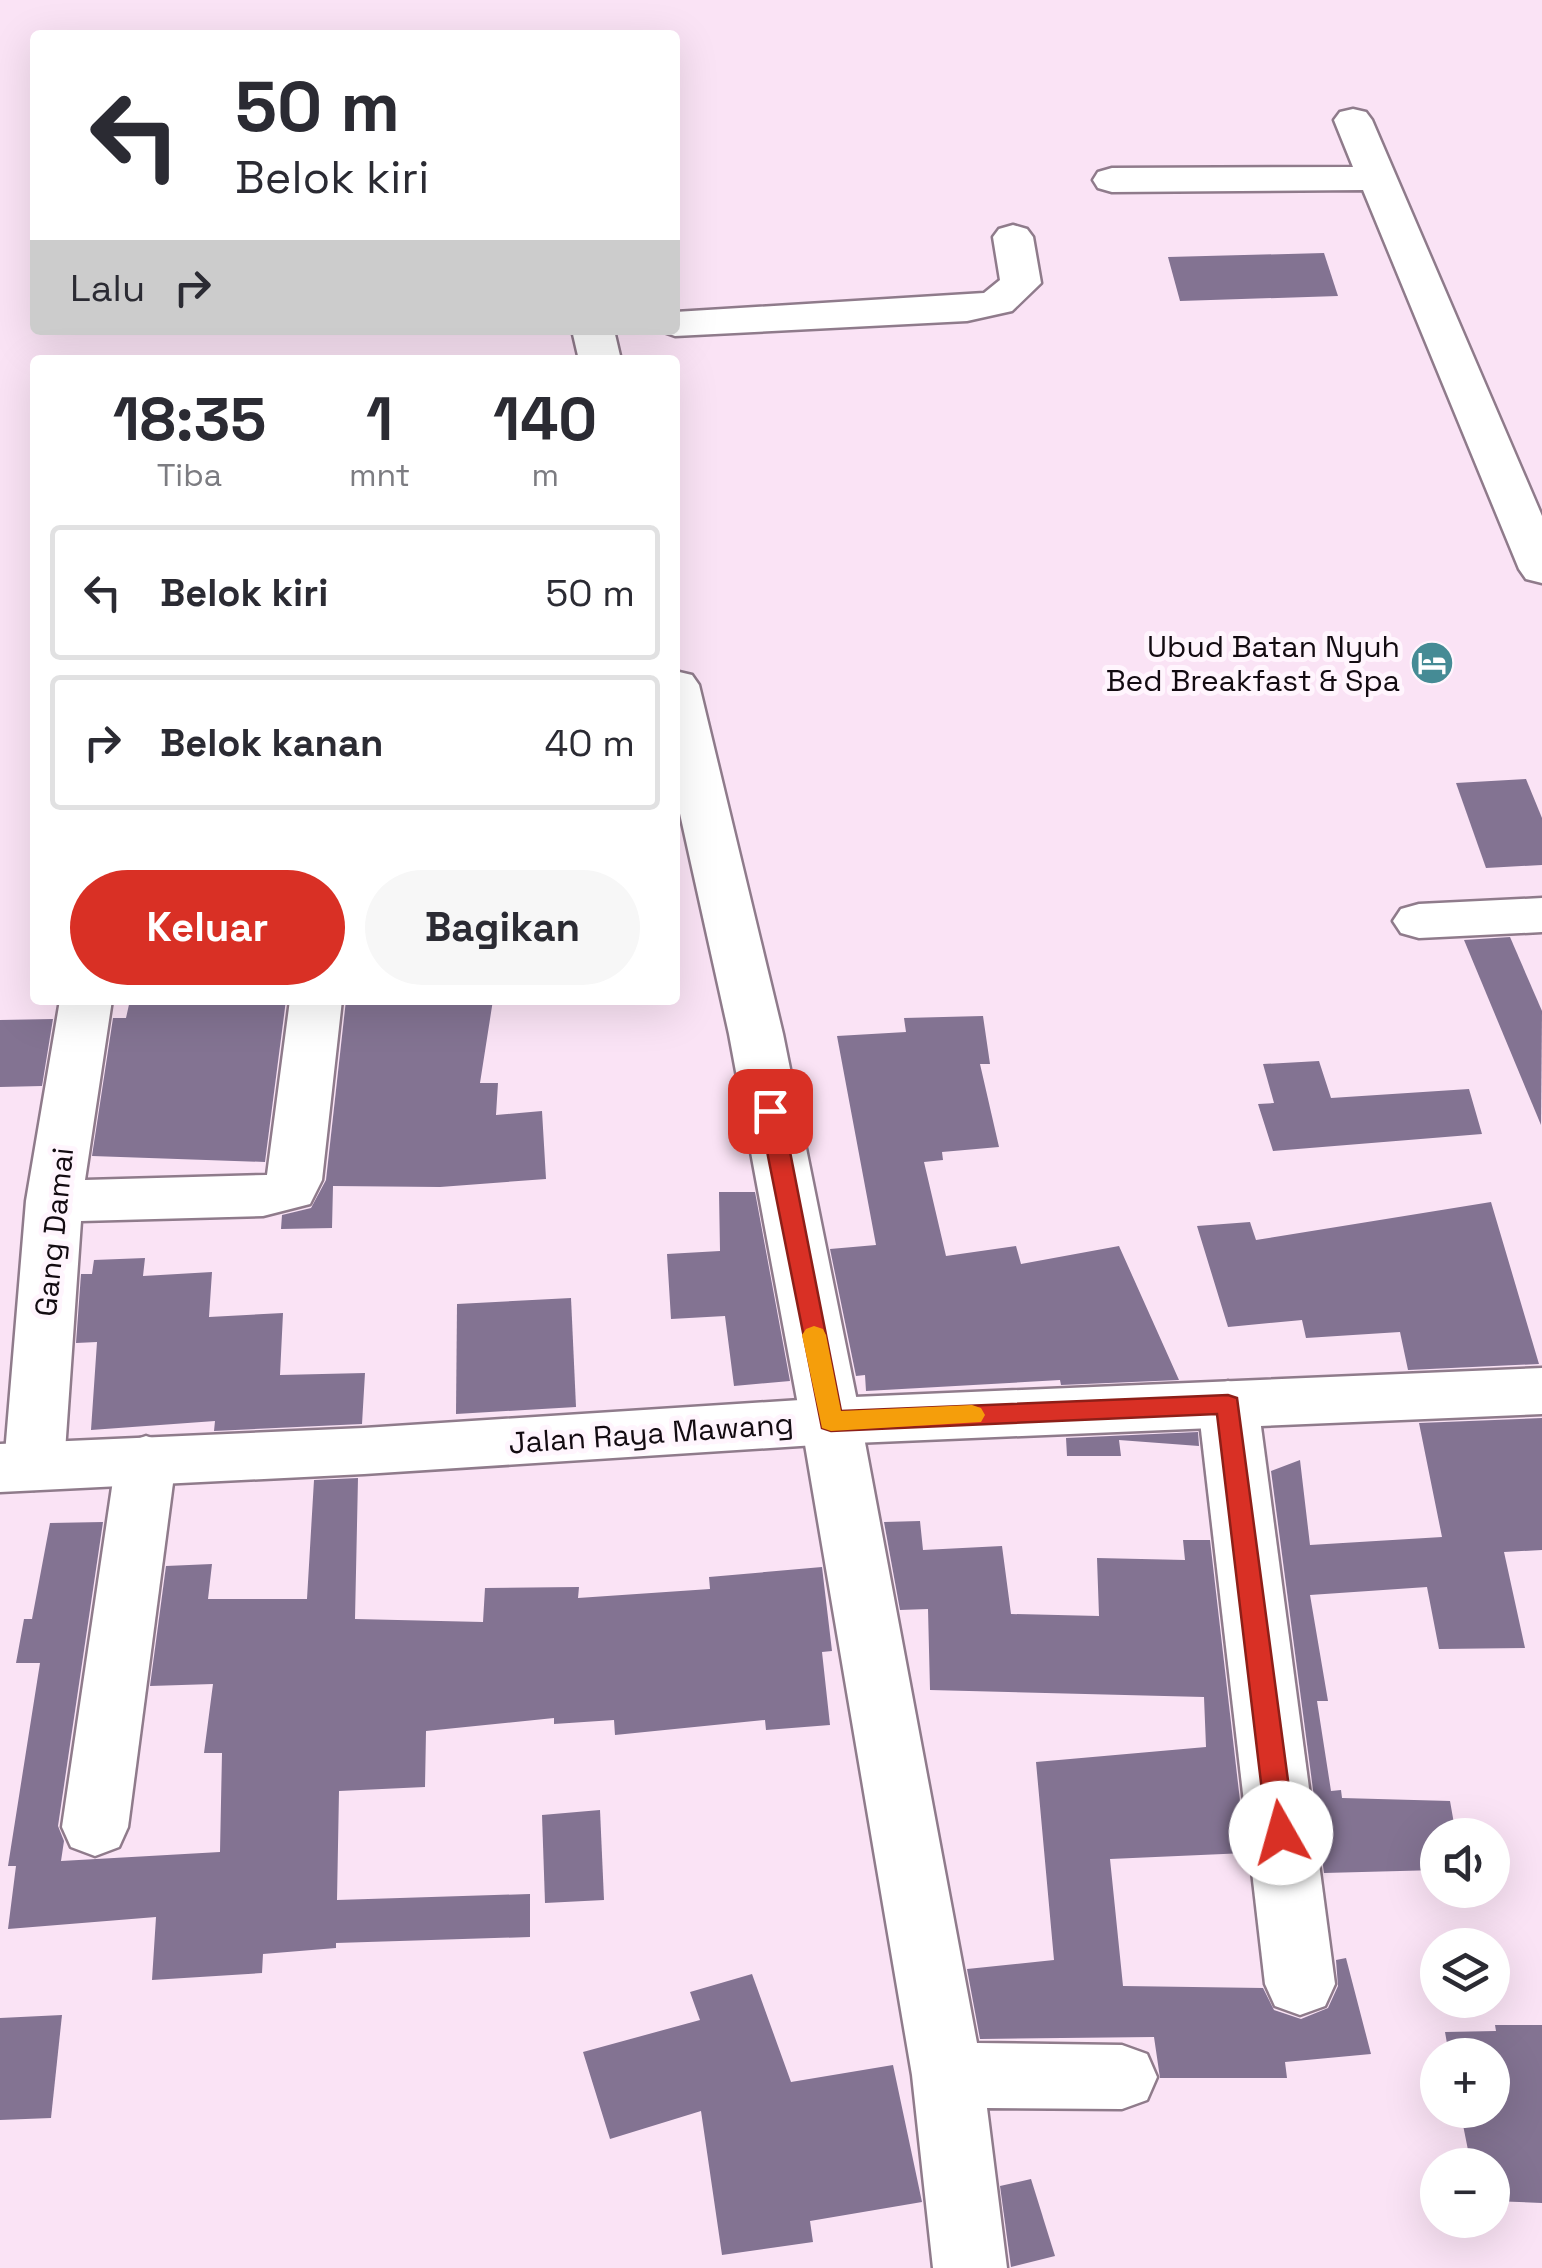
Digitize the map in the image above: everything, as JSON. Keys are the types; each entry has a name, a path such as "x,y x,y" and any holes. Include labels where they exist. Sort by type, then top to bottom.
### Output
{"street":[{"path":"1354,120 1525,487 1542,569"},
{"path":"1112,180 1378,178"},
{"path":"680,324 878,316 967,309 998,302 1021,284 1013,237"},
{"path":"680,707 756,1034 831,1421 947,2075 970,2268"},
{"path":"1419,921 1542,915"},
{"name":"Gang Damai","path":"17,1467 85,1005"},
{"path":"54,1201 263,1196 290,1190 315,1005"},
{"name":"Jalan Raya Mawang","path":"17,1467 383,1450 831,1421 1542,1391"},
{"path":"1228,1404 1300,1984"},
{"path":"95,1827 146,1460"},
{"path":"947,2075 1122,2078"}],"building":[{"path":"1324,253 1338,296 1180,301 1168,257"},
{"path":"1526,779 1542,818 1542,865 1486,868 1456,783"},
{"path":"1510,937 1542,1011 1541,1125 1464,940"},
{"path":"129,1005 285,1005 265,1162 92,1156 113,1018 126,1018"},
{"path":"345,1005 492,1005 480,1083 498,1083 496,1115 542,1111 546,1179 440,1187 333,1186 332,1228 281,1229 282,1215 311,1208 326,1180"},
{"path":"983,1016 990,1064 980,1064 999,1147 942,1152 943,1160 924,1162 946,1256 1016,1246 1021,1264 1119,1246 1179,1380 1061,1385 1060,1380 866,1391 865,1375 856,1376 830,1249 876,1245 837,1036 906,1032 904,1018"},
{"path":"53,1019 42,1086 0,1087 0,1020"},
{"path":"1319,1061 1331,1098 1469,1089 1482,1134 1273,1151 1258,1104 1274,1103 1263,1064"},
{"path":"719,1192 755,1192 790,1381 734,1386 725,1316 671,1319 667,1254 720,1251"},
{"path":"1491,1202 1539,1364 1408,1370 1400,1332 1306,1338 1302,1320 1228,1327 1197,1226 1250,1222 1256,1240"},
{"path":"145,1258 143,1276 212,1272 209,1317 283,1313 280,1375 365,1373 362,1424 214,1431 215,1421 91,1430 97,1342 76,1343 81,1274 92,1274 94,1260"},
{"path":"571,1298 576,1407 456,1414 457,1304"},
{"path":"1542,1418 1542,1550 1504,1552 1525,1648 1439,1649 1427,1587 1310,1595 1328,1701 1317,1701 1331,1791 1341,1790 1342,1798 1450,1801 1453,1818 1420,1818 1420,1870 1324,1873 1271,1471 1300,1460 1310,1545 1442,1537 1419,1423"},
{"path":"1198,1432 1199,1446 1119,1440 1121,1456 1067,1456 1066,1438"},
{"path":"358,1478 355,1619 483,1622 485,1588 579,1587 578,1598 710,1589 709,1577 822,1567 832,1651 822,1652 830,1725 766,1730 765,1720 615,1735 614,1720 554,1724 554,1718 426,1731 425,1787 339,1791 337,1900 530,1894 530,1937 336,1943 336,1948 263,1954 262,1973 152,1980 156,1917 8,1929 16,1866 8,1866 40,1663 16,1663 24,1619 32,1619 50,1523 103,1522 58,1826 64,1841 61,1861 220,1852 222,1753 204,1753 213,1684 150,1686 166,1566 212,1564 208,1599 307,1599 314,1480"},
{"path":"920,1521 923,1550 1002,1546 1011,1614 1099,1616 1097,1558 1185,1560 1183,1540 1210,1540 1246,1853 1110,1859 1123,1986 1263,1988 1274,2010 1301,2019 1328,2008 1338,1986 1336,1960 1346,1958 1371,2054 1285,2062 1287,2078 1160,2078 1154,2037 980,2039 967,1969 1054,1960 1036,1762 1206,1747 1204,1697 930,1690 928,1609 900,1610 884,1522"},
{"path":"600,1810 604,1900 545,1903 542,1815"},
{"path":"752,1974 791,2082 893,2065 922,2202 810,2221 813,2242 722,2255 701,2111 610,2139 583,2052 700,2020 690,1992"},
{"path":"62,2015 51,2118 0,2120 0,2018"},
{"path":"1495,2025 1542,2025 1542,2203 1510,2202 1510,2148 1468,2148 1464,2128 1510,2128 1510,2038 1446,2038 1445,2032 1496,2031"},
{"path":"1031,2179 1055,2256 1011,2267 1000,2186"}],"slow traffic":[{"path":"814,1335 831,1421 972,1415"}],"place":[{"name":"Ubud Batan Nyuh Bed Breakfast & Spa","path":"1432,663"}],"route":[{"path":"770,1111 831,1421 1228,1404 1281,1833"}]}
